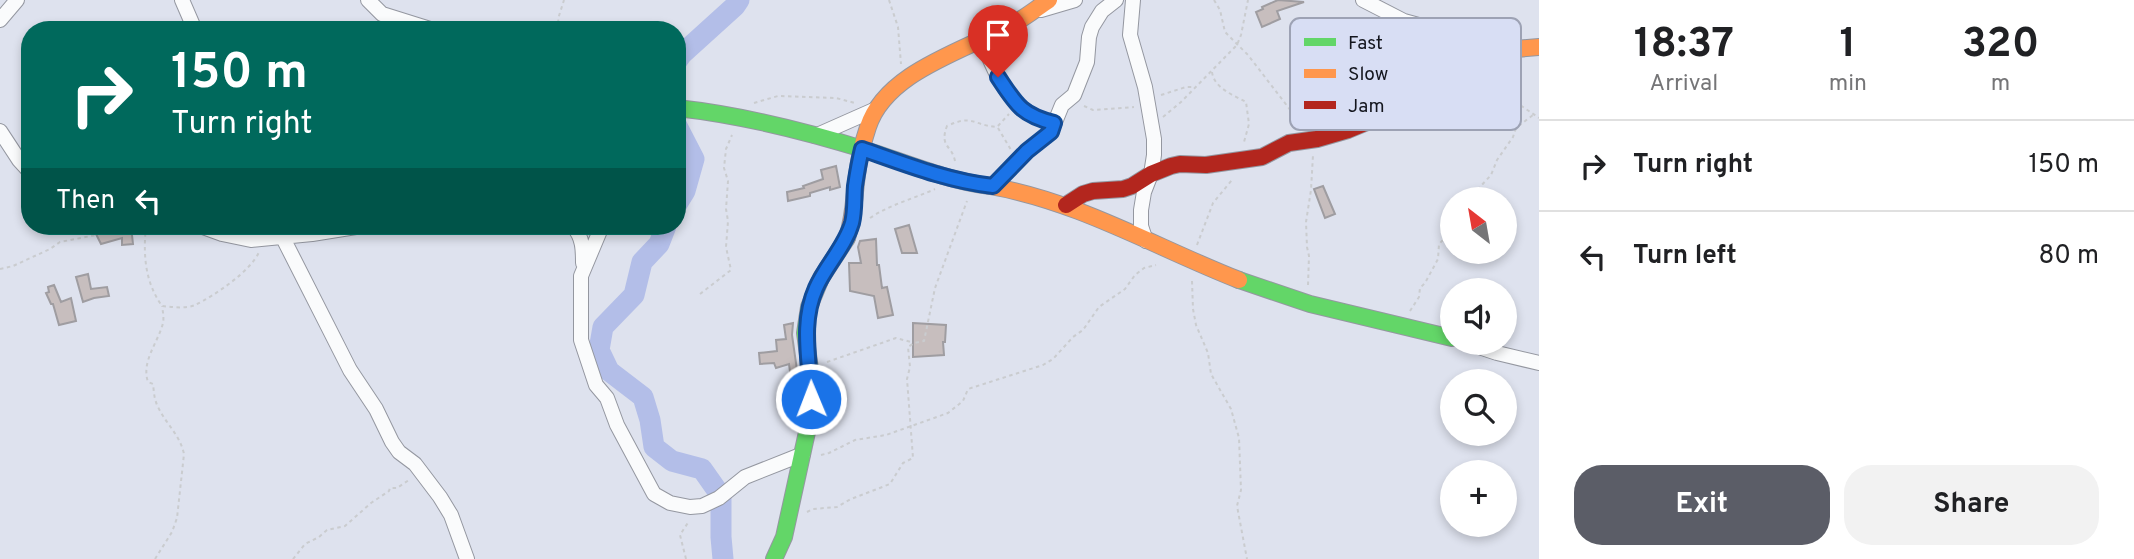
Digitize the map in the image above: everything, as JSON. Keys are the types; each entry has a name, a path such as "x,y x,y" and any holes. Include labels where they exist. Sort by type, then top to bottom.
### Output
{"street":[{"path":"0,20 16,0"},
{"path":"182,0 191,21"},
{"path":"369,0 382,14 404,21"},
{"path":"815,136 879,104 901,83 946,56 1000,32 1049,0"},
{"path":"1027,15 1075,0"},
{"path":"993,186 1051,132 1062,105 1074,95 1087,62 1092,27 1102,11 1116,0"},
{"path":"1132,0 1130,35 1148,103 1154,155 1141,210 1141,226 1146,241"},
{"path":"1363,0 1398,18"},
{"path":"981,39 998,77 1018,106 1035,119 1054,123"},
{"path":"1521,49 1539,47"},
{"path":"774,559 784,537 807,438 810,411 806,333 809,307 821,278 850,230 862,149 879,104"},
{"path":"686,109 732,116 815,136 976,184 1066,205 1244,282 1310,303 1440,335"},
{"path":"1066,205 1083,194 1132,186 1151,174 1180,164 1194,166 1262,157 1289,143 1324,138 1348,130"},
{"path":"0,131 21,162"},
{"path":"228,235 251,240 265,239 273,235"},
{"path":"283,235 350,370 376,409 392,442 399,452 415,464 451,515 467,559"},
{"path":"580,235 583,245 583,270"},
{"path":"598,235 581,276 581,340 596,385 607,398 617,425 654,494 670,503 690,507 702,506 719,498 745,477 803,454"},
{"path":"1505,355 1539,363"}],"path":[{"path":"558,21 564,0"},
{"path":"889,0 898,27 901,83"},
{"path":"1213,0 1220,10 1225,32 1272,83 1290,109"},
{"path":"1152,126 1181,102 1237,45 1248,0"},
{"path":"1212,72 1213,79 1232,96 1246,102 1249,124 1240,168 1213,203 1191,261 1193,309 1196,325 1208,352 1211,373 1231,409 1239,438 1241,490 1237,506 1247,559"},
{"path":"1074,95 1082,105 1093,110 1124,109 1148,103 1167,92 1195,87"},
{"path":"700,294 731,270 726,247 728,181 724,168 726,149 733,134 732,116 760,100 778,96 836,98 852,103 879,104"},
{"path":"1521,106 1539,118"},
{"path":"1521,125 1533,115"},
{"path":"997,127 1011,151 1010,168"},
{"path":"1480,187 1491,176 1497,160 1516,130"},
{"path":"1310,303 1306,222 1315,149 1324,138"},
{"path":"805,512 837,507 890,484 903,463 913,458 907,379 910,367 908,347 923,341 935,288 963,208 976,184"},
{"path":"0,269 13,266 60,242 96,235"},
{"path":"145,235 147,271 152,292 163,306 163,321 147,362 146,375 148,382 153,384 157,405 182,443 184,454 177,518 172,532 155,559"},
{"path":"163,306 178,308 195,305 241,276 256,260 265,239"},
{"path":"1396,325 1412,309 1419,297 1420,288 1438,259 1440,243"},
{"path":"803,454 810,457 830,453 855,440 886,435 948,413 963,401 968,389 1025,372 1053,359 1083,330 1099,307 1125,289 1144,268 1163,263 1168,258 1169,251"},
{"path":"809,358 835,361 896,338 914,343"},
{"path":"293,559 305,544 327,530 345,526 390,488 397,488 420,471"},
{"path":"686,559 680,535 702,506"}],"building":[{"path":"1278,0 1304,2 1277,11 1280,19 1262,27 1256,12"},
{"path":"836,166 840,187 830,190 830,187 810,193 810,196 788,201 787,192 823,179 821,170"},
{"path":"1323,186 1335,214 1325,218 1314,189"},
{"path":"909,225 917,253 902,253 895,229"},
{"path":"96,235 132,235 133,244 122,245 122,238 101,244"},
{"path":"876,239 877,265 882,288 887,287 893,315 878,318 874,296 850,291 849,263 861,263 858,247 860,241"},
{"path":"88,274 91,289 107,287 109,296 83,302 76,277"},
{"path":"54,285 61,302 71,298 76,321 59,325 53,304 46,293 49,292 48,287"},
{"path":"793,323 796,395 793,395 789,364 776,368 774,363 760,364 759,353 777,351 776,340 786,339 784,325"},
{"path":"913,323 946,325 944,355 913,357"}],"waterway":[{"path":"686,50 739,0"},
{"path":"686,143 694,159 686,187"},
{"path":"662,235 659,244 642,262 634,295 603,327 599,350 609,371 643,397 654,447 672,461 702,469 721,496 723,559"}],"traffic: fast":[{"path":"686,109 749,119 796,130 943,176 990,186"},
{"path":"774,559 784,537 809,423 810,369 805,333 809,307 821,278 847,238"},
{"path":"1239,280 1310,304 1440,335"}],"traffic: slow":[{"path":"847,238 861,151 868,127 878,108 892,91 930,64 1013,24 1049,0"},
{"path":"1521,49 1539,47"},
{"path":"990,186 1023,193 1086,214 1239,280"}],"traffic: jam":[{"path":"1066,205 1093,191 1132,186 1171,166 1206,165 1262,157 1289,143 1317,139 1348,130"}],"route":[{"path":"811,399 806,333 809,307 814,291 846,239 853,221 857,172 862,149 950,177 993,186 999,177 1051,132 1054,123 1035,119 1018,106 998,77"}]}
